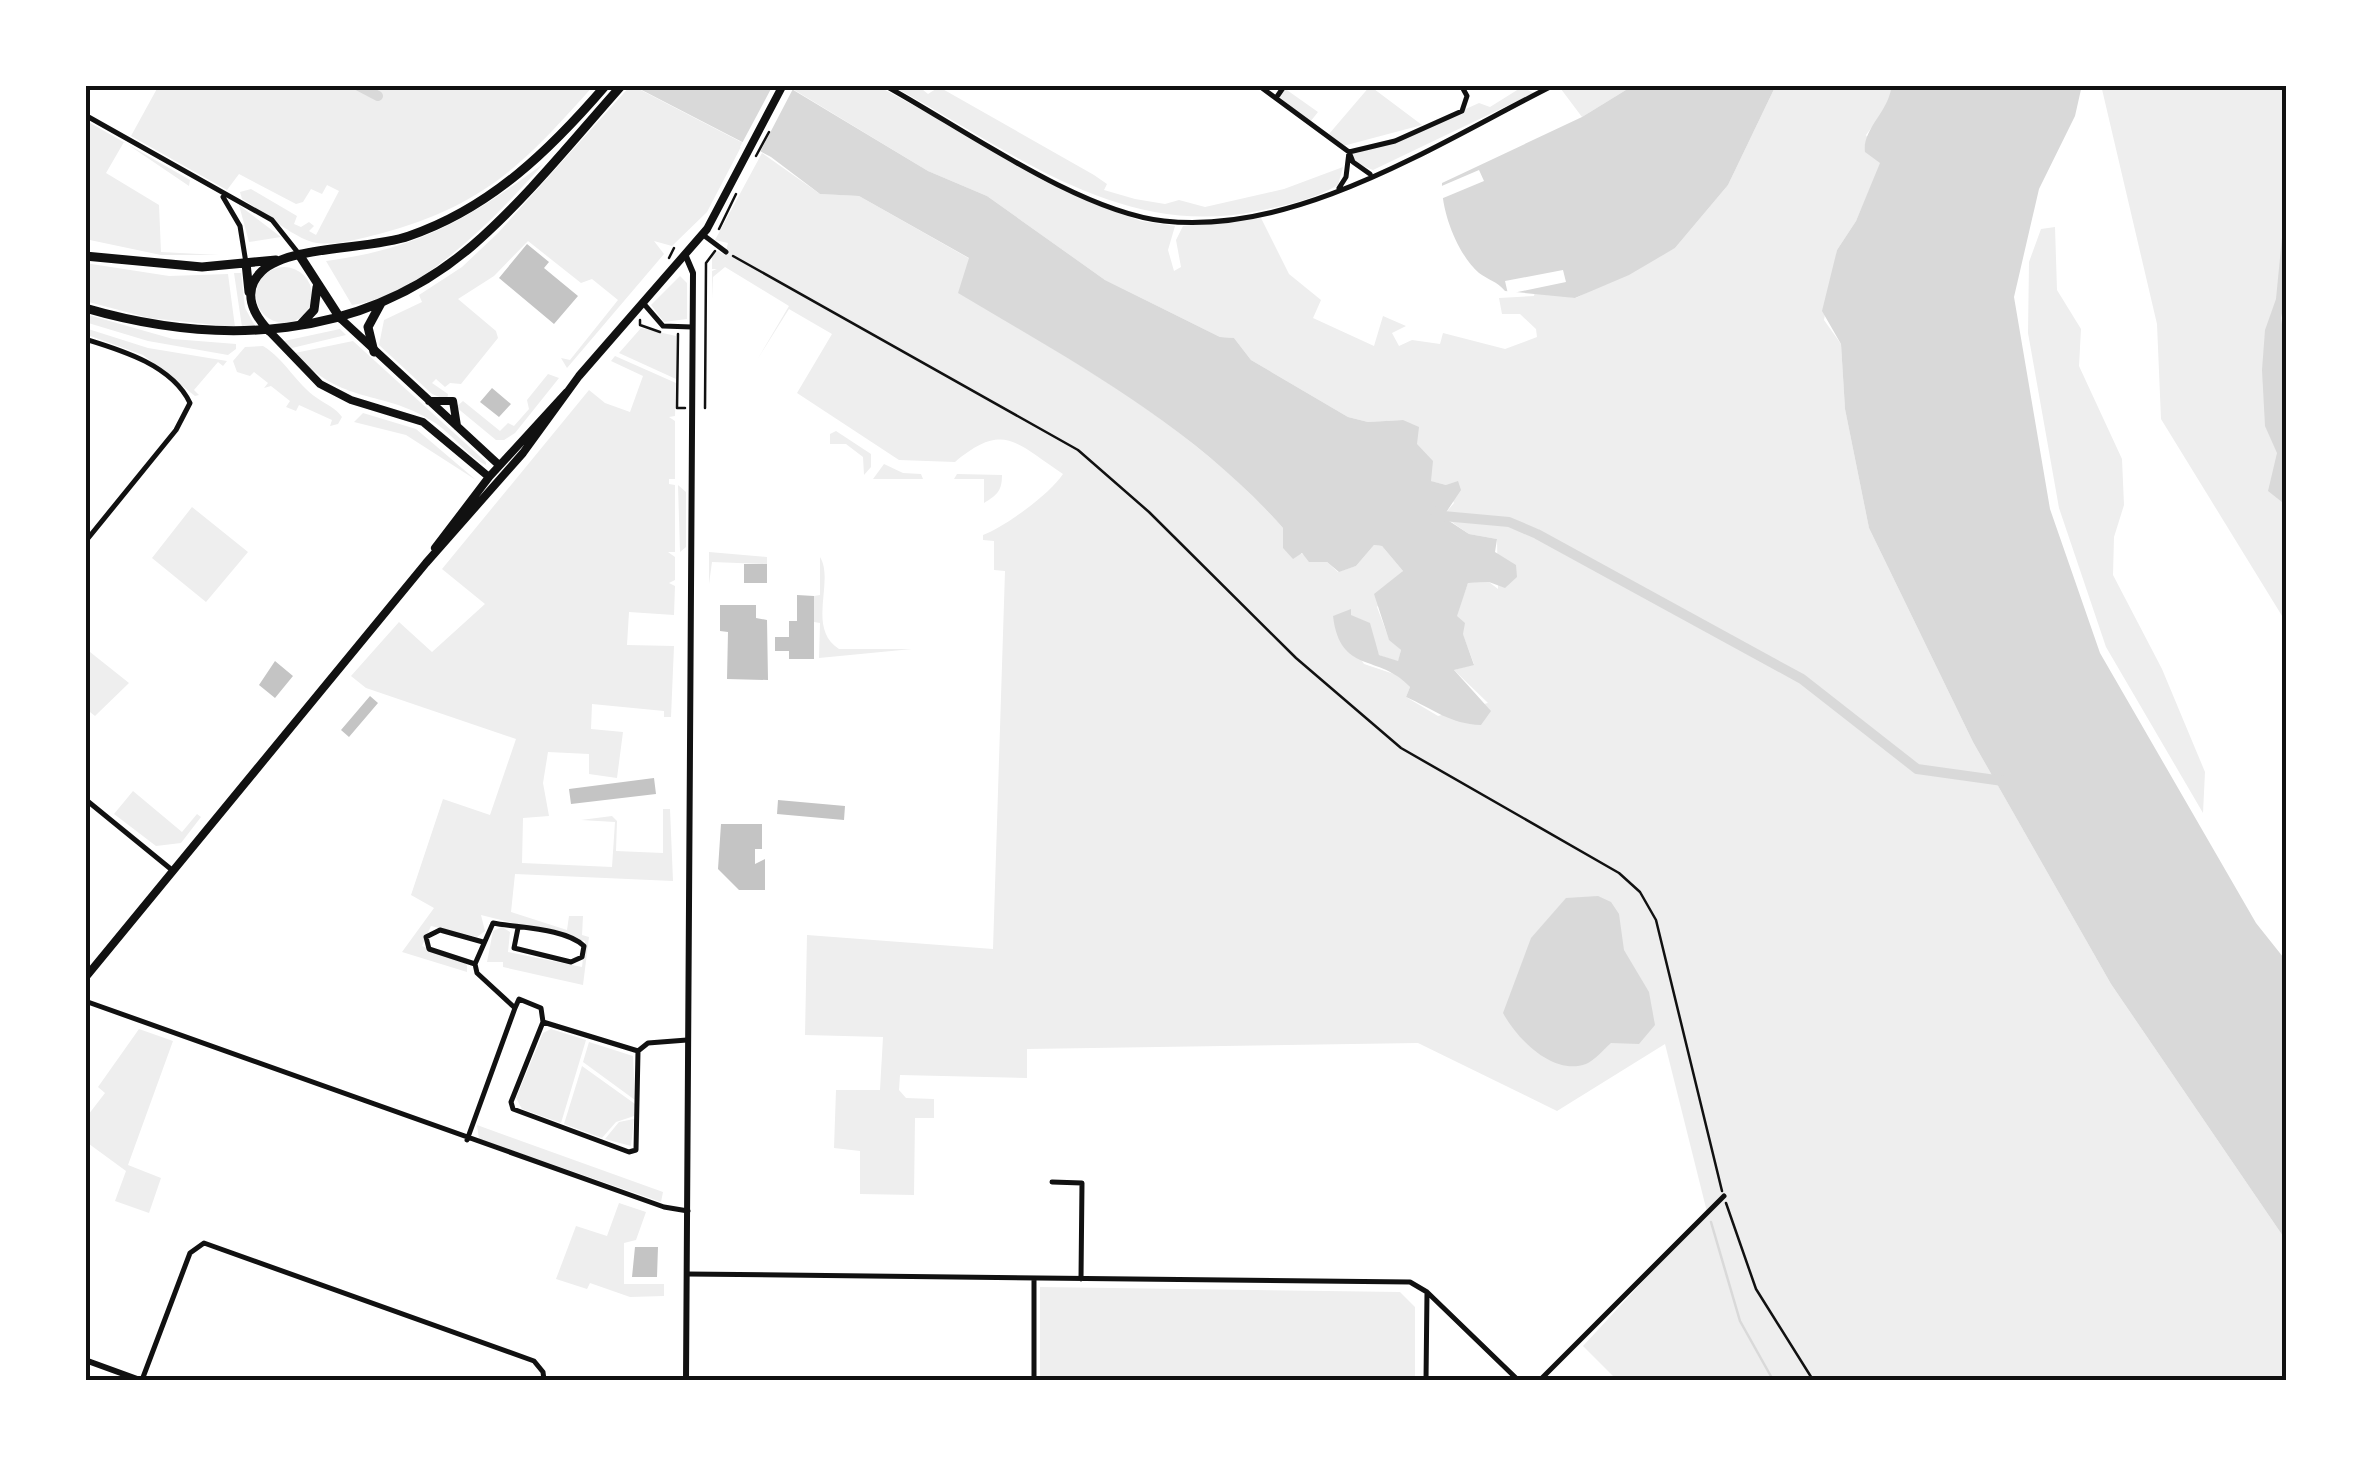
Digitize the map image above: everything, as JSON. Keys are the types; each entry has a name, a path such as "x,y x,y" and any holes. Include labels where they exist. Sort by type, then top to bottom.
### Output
{"main road":[{"path":"85,256 189,267 281,259 387,243 439,224 491,194 550,148 606,85"},
{"path":"85,308 187,330 268,331 340,318 383,301 426,279 470,247 622,85"},
{"path":"85,978 428,561 502,477 632,313 710,224 783,85"},
{"path":"300,256 340,318 498,465 502,477"},
{"path":"250,300 256,278 281,259"},
{"path":"246,263 250,300 268,331 320,384 352,400 424,422 488,476 502,477"},
{"path":"297,328 314,310 316,280"},
{"path":"374,352 368,328 383,301"},
{"path":"428,561 488,476 567,392"},
{"path":"424,398 438,404 453,402 453,419 463,434"}],"street":[{"path":"884,85 1085,196 1163,222 1261,213 1385,172 1554,85"},
{"path":"1258,85 1350,152 1353,162 1370,174"},
{"path":"1276,98 1285,85"},
{"path":"1350,152 1396,141 1462,111 1467,96 1460,85"},
{"path":"85,115 277,224 300,256"},
{"path":"1338,188 1346,178 1350,152"},
{"path":"220,194 242,232 246,263"},
{"path":"702,234 726,252"},
{"path":"684,253 692,269 686,1380"},
{"path":"642,302 664,326 692,328"},
{"path":"85,338 147,362 186,394 189,410 85,542"},
{"path":"85,799 173,871"},
{"path":"515,1008 477,973 475,964 493,923 576,939 584,946 582,958 571,962 514,948 518,928"},
{"path":"475,964 429,948 426,937 440,930 484,942"},
{"path":"467,1140 518,999 542,1008 543,1022 511,1102 513,1110 632,1152 639,1144 638,1050"},
{"path":"85,1001 467,1140 664,1207 688,1211"},
{"path":"543,1022 638,1050"},
{"path":"638,1050 648,1043 689,1040"},
{"path":"1052,1182 1082,1182 1081,1279"},
{"path":"1540,1380 1724,1196"},
{"path":"85,1360 141,1380 190,1253 204,1243 534,1361 544,1380"},
{"path":"687,1274 1410,1282 1426,1292 1518,1380"},
{"path":"1034,1278 1034,1380"},
{"path":"1426,1292 1426,1380"}],"path":[{"path":"726,252 1078,450 1148,512 1296,658 1400,748 1618,872 1640,892 1656,920 1668,960 1734,1238 1756,1289 1813,1380"},
{"path":"706,408 707,259"},
{"path":"632,313 640,324 678,334 677,408 687,408"}],"shaded area":[{"path":"159,85 594,85 546,138 500,179 475,195 416,223 328,244 295,234 242,199 240,192 251,189 297,216 294,224 301,227 309,222 314,226 309,231 316,235 339,191 327,185 322,194 311,189 303,202 296,204 239,174 227,190 131,136"},
{"path":"631,85 743,143 707,212 672,246 654,241 664,254 567,368 561,358 570,360 618,300 592,279 581,283 528,241 494,276 458,299 496,331 498,338 461,384 450,383 445,387 436,379 432,383 448,394 447,400 432,394 379,345 384,320 422,302 419,295 462,267 498,233"},
{"path":"632,85 785,85 928,171 987,196 1105,280 1220,337 1234,338 1251,360 1348,417 1368,422 1403,420 1419,427 1417,444 1433,461 1431,481 1446,485 1458,481 1461,490 1443,517 1469,534 1497,539 1495,552 1516,565 1517,577 1505,588 1489,582 1468,583 1457,616 1465,623 1463,634 1474,665 1454,670 1491,711 1481,725 1451,719 1406,697 1410,687 1386,670 1352,655 1337,635 1333,616 1351,609 1351,615 1370,623 1379,655 1398,661 1401,650 1389,640 1374,594 1403,571 1382,546 1374,545 1356,566 1339,572 1327,562 1309,562 1302,553 1293,559 1283,548 1283,528 1211,458 1130,398 958,293 969,258 859,196 820,194 771,157"},
{"path":"876,85 1097,205 1141,221 1175,226 1168,250 1174,271 1181,267 1176,240 1183,226 1261,218 1289,274 1321,300 1313,318 1374,346 1383,316 1406,326 1392,333 1399,346 1412,340 1440,344 1443,333 1505,349 1537,337 1536,329 1520,314 1502,314 1499,298 1534,296 1535,291 1576,298 1675,248 1728,185 1776,85 1883,85 1891,89 1889,104 1866,135 1881,163 1856,221 1837,250 1824,320 1841,344 1845,409 1869,528 1973,742 2111,984 2287,1242 2287,1380 1617,1380 1583,1346 1707,1212 1665,1044 1557,1111 1418,1043 1027,1049 1027,1078 900,1075 899,1090 906,1098 934,1099 934,1118 915,1118 914,1195 860,1194 860,1151 834,1148 836,1090 880,1090 883,1037 805,1035 807,935 993,949 1005,571 994,570 994,541 983,540 983,535 1027,509 1063,474 1010,441 986,442 955,462 899,460 797,393 832,334 789,309 757,360 789,306 725,267 713,277 712,299 712,271 717,269 712,269 712,256 718,251 725,255 728,243 715,240 762,153 820,194 859,196 970,259 959,292 1130,398 1211,458 1283,528 1283,548 1327,562 1338,572 1356,566 1374,545 1382,546 1403,571 1377,607 1389,639 1401,650 1398,662 1379,655 1358,621 1333,616 1364,664 1400,676 1410,687 1406,697 1438,716 1488,703 1454,670 1474,664 1456,616 1468,583 1489,582 1498,589 1497,539 1469,534 1443,516 1454,503 1446,485 1430,481 1403,420 1368,422 1348,417 1251,360 1234,338 1220,337 1105,280 987,196 928,171 791,88"},
{"path":"890,85 917,85 928,94 939,87 1094,175 1107,184 1104,190 1135,199 1165,204 1179,200 1205,207 1284,189 1343,167 1338,185 1289,204 1207,216 1158,212 1111,200 1066,182"},
{"path":"1568,85 1634,85 1582,117 1561,89"},
{"path":"1634,85 1776,85 1728,185 1675,248 1629,275 1575,298 1505,291 1479,273 1452,231 1442,183 1582,117"},
{"path":"1883,85 2082,85 2075,116 2039,189 2014,297 2050,509 2100,653 2256,923 2287,962 2287,1242 2111,984 1973,742 1869,528 1845,409 1841,344 1822,311 1837,250 1856,221 1880,163 1865,152 1865,144 1889,98 1891,89"},
{"path":"2101,85 2287,85 2287,624 2161,419 2157,324"},
{"path":"1370,86 1422,125 1343,146 1329,134"},
{"path":"1522,87 1534,93 1373,170 1358,164 1349,152 1395,141 1479,103 1490,107"},
{"path":"1284,88 1318,112 1310,122 1278,96"},
{"path":"85,120 124,142 106,173 159,205 161,252 219,255 161,255 85,239"},
{"path":"127,144 190,180 189,186"},
{"path":"543,164 457,250 405,287 352,305 326,261 388,248 442,228"},
{"path":"2287,186 2287,289 2281,318 2287,355 2287,404 2282,425 2287,439 2287,506 2268,491 2277,453 2265,426 2262,370 2265,330 2276,299"},
{"path":"239,205 281,237 249,242"},
{"path":"2055,227 2057,290 2081,329 2079,366 2122,459 2124,505 2114,537 2113,575 2162,669 2205,772 2203,813 2106,647 2059,508 2028,333 2029,262 2041,229"},
{"path":"85,263 169,276 228,274 235,327 149,318 85,301"},
{"path":"284,267 304,275 312,295 304,315 284,323 264,315 256,295 264,275"},
{"path":"234,273 241,273 245,308 255,326 242,327"},
{"path":"680,276 687,283 687,319 664,322 651,305"},
{"path":"85,314 173,339 236,344 236,349 228,355 148,341 85,322"},
{"path":"85,328 148,348 227,361 223,366 218,362 194,390 199,395 195,396 143,355 85,334"},
{"path":"641,328 676,336 676,379 619,353"},
{"path":"340,329 346,335 292,348 284,341"},
{"path":"353,341 486,465 432,421 329,381 295,353"},
{"path":"263,346 310,392 340,414 338,424 330,426 332,420 299,405 296,411 286,407 290,401 271,386 264,388 268,383 254,372 250,376 237,372 233,361 245,347"},
{"path":"615,356 676,383 675,416 669,417 675,421 675,479 669,479 669,484 675,485 675,552 668,552 675,557 675,580 669,583 675,586 674,615 629,612 627,645 674,646 671,717 664,717 664,711 592,704 591,729 623,732 617,778 589,774 589,754 548,752 543,783 549,816 523,818 522,863 612,867 615,822 581,820 612,816 617,821 616,851 663,853 663,809 670,809 673,881 515,874 511,912 567,930 569,916 583,916 582,935 589,937 583,985 503,967 503,962 487,962 493,931 502,927 510,932 508,952 582,967 585,941 481,915 485,931 477,937 431,926 422,946 467,964 467,972 402,952 434,908 411,895 443,799 490,815 516,739 366,688 351,676 399,622 432,652 485,604 442,569 589,390 605,403 630,412 643,376 611,361"},
{"path":"548,374 559,378 515,433 504,440 496,440 456,407 463,401 500,431 508,423 514,426 529,409 527,400"},
{"path":"363,413 416,429 476,480 406,435 354,422"},
{"path":"836,431 871,454 871,467 864,475 863,457 846,444 830,444 830,434"},
{"path":"884,464 903,473 921,474 923,479 873,479"},
{"path":"957,474 1002,475 1000,489 984,503 984,479 954,479"},
{"path":"678,485 686,492 686,547 680,552"},
{"path":"192,507 248,552 206,602 152,558"},
{"path":"709,552 767,557 767,564 712,562 709,584"},
{"path":"820,557 825,579 822,617 829,640 839,649 912,649 819,658 820,623 814,622 814,596 820,595"},
{"path":"85,648 129,683 95,716 85,708"},
{"path":"133,791 182,832 197,814 201,817 181,843 156,846 114,814"},
{"path":"1598,896 1611,902 1619,914 1624,950 1649,992 1655,1025 1639,1044 1611,1043 1586,1064 1561,1065 1537,1053 1503,1013 1531,938 1566,898"},
{"path":"139,1029 173,1041 128,1165 161,1178 149,1213 115,1201 126,1171 85,1141 85,1119 105,1093 98,1087"},
{"path":"551,1029 586,1040 561,1123 522,1109 516,1098 543,1033"},
{"path":"589,1042 633,1056 635,1100 583,1062"},
{"path":"582,1066 635,1104 634,1116 616,1122 602,1138 564,1124"},
{"path":"634,1119 631,1146 605,1139 619,1122"},
{"path":"477,1125 663,1192 661,1202 479,1139"},
{"path":"619,1203 646,1212 636,1240 624,1243 624,1284 664,1284 664,1296 630,1297 590,1283 587,1289 556,1279 576,1226 607,1236"},
{"path":"1040,1287 1400,1292 1415,1307 1415,1380 1040,1380"}],"pier":[{"path":"773,85 795,85 758,156 740,147"},
{"path":"1479,170 1484,181 1436,201 1437,188"},
{"path":"1563,270 1566,282 1508,294 1505,281"}],"building":[{"path":"527,244 549,262 544,268 578,296 554,324 499,278"},
{"path":"492,388 511,404 499,417 480,402"},
{"path":"744,564 767,564 767,583 744,583"},
{"path":"797,595 814,596 814,659 789,659 789,651 775,651 775,637 789,637 789,621 797,621"},
{"path":"720,605 756,605 756,618 767,620 768,680 727,679 728,632 720,631"},
{"path":"275,661 293,676 275,698 259,685"},
{"path":"370,696 378,703 349,737 341,730"},
{"path":"654,778 656,794 571,804 569,789"},
{"path":"778,800 845,806 844,820 777,814"},
{"path":"721,824 762,824 762,849 755,849 755,864 765,859 765,890 739,890 718,869"},
{"path":"635,1247 658,1247 657,1277 632,1277"}],"waterway":[{"path":"357,85 378,96"},
{"path":"1434,511 1443,516 1509,522 1537,534 1802,679 1917,769 2003,781"},
{"path":"1711,1222 1740,1321 1773,1380"}]}
